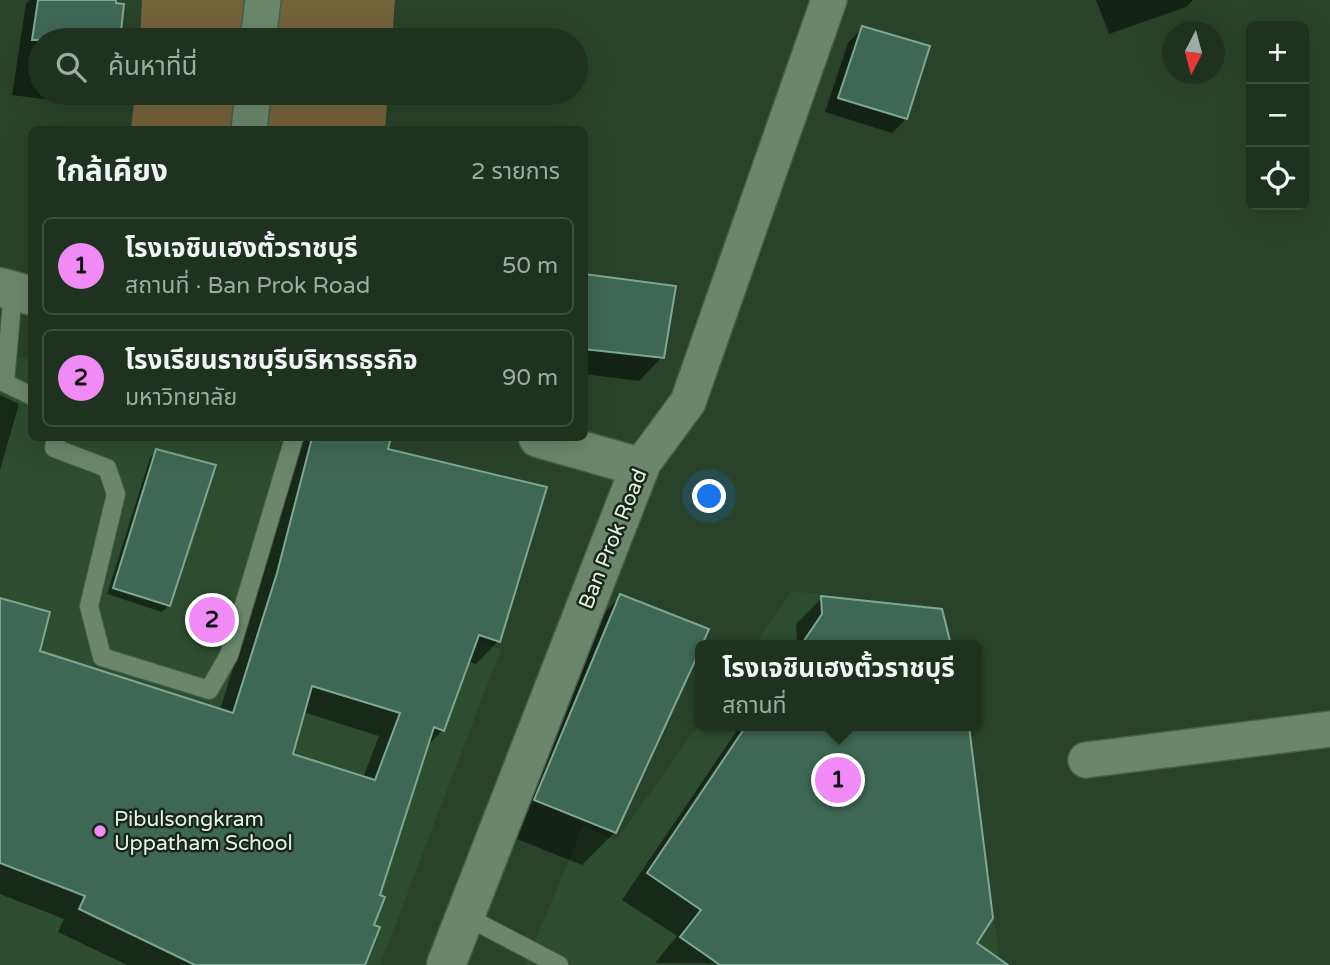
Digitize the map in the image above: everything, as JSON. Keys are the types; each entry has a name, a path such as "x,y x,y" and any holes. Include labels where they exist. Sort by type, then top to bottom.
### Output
{"street":[{"path":"260,28 263,0"},
{"name":"Ban Prok Road","path":"446,965 640,467 688,402 830,0"},
{"path":"249,126 252,105"},
{"path":"549,441 640,467"},
{"path":"1086,760 1330,730"}],"lane":[{"path":"15,291 5,383 28,394"},
{"path":"55,441 54,448 107,468 116,494 89,606 102,657 209,690 229,655 293,441"},
{"path":"465,916 559,965"}],"shaded area":[{"path":"142,0 395,0 393,28 141,28"},
{"path":"134,105 387,105 385,126 131,126"},
{"path":"0,352 28,359 28,441 345,441 388,452 345,592 501,649 380,965 0,965"},
{"path":"792,591 942,609 950,640 758,640"},
{"path":"695,729 970,731 998,965 525,965 583,826 617,840"}],"building":[{"path":"38,0 116,0 116,3 124,4 121,28 34,28"},
{"path":"862,26 930,46 907,119 838,98"},
{"path":"588,275 676,286 664,358 588,349"},
{"path":"311,441 390,441 388,449 547,487 500,642 479,635 444,731 434,727 380,895 385,897 374,925 380,927 365,965 195,965 79,909 85,896 0,863 0,598 50,612 40,651 233,713 277,573","holes":["312,686 400,713 375,780 293,754"]},
{"path":"156,449 216,465 170,606 113,588"},
{"path":"620,594 709,629 704,640 695,640 695,661 616,833 534,800"},
{"path":"821,596 942,609 950,640 804,640 822,614"},
{"path":"743,731 970,731 993,918 977,943 1008,965 720,965 680,937 701,910 647,873"}],"place":[{"name":"โรงเรียนราชบุรีบริหารธุรกิจ","path":"212,620"},
{"name":"โรงเจชินเฮงตั้วราชบุรี","path":"838,780"},
{"name":"Pibulsongkram Uppatham School","path":"100,831"}]}
